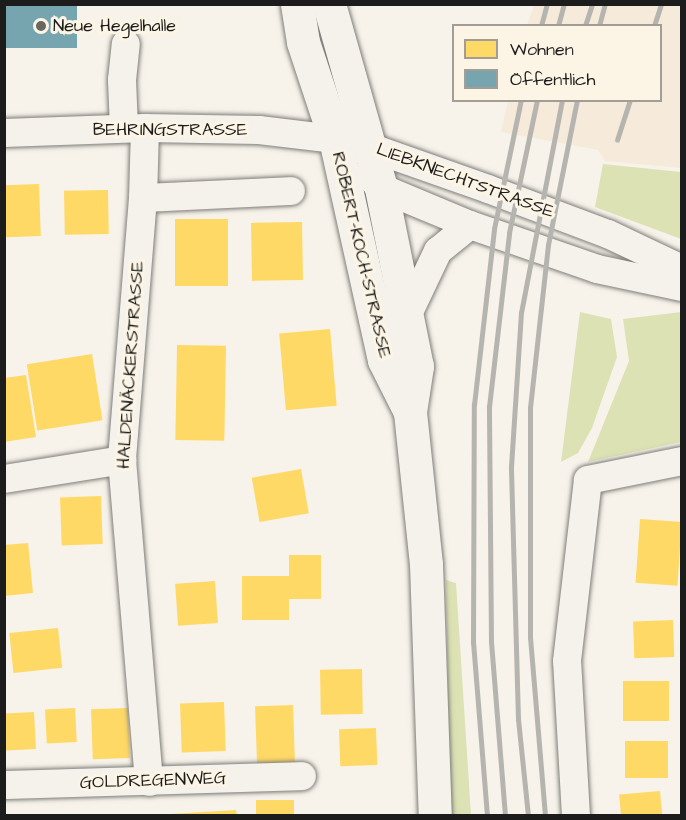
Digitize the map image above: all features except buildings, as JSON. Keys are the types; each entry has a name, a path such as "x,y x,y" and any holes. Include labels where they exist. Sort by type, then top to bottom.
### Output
{"main road":[{"name":"ROBERT-KOCH-STRASSE","path":"297,4 303,42 335,139 384,360 410,412"},
{"name":"ROBERT-KOCH-STRASSE","path":"329,4 381,188 409,312 417,366 410,412"},
{"path":"410,412 426,564 435,816"}],"street":[{"name":"HALDENÄCKERSTRASSE","path":"126,44 122,80 135,128 143,198 122,460 149,782"},
{"name":"BEHRINGSTRASSE","path":"4,133 135,128 259,130 335,139"},
{"name":"LIEBKNECHTSTRASSE","path":"335,139 369,147 608,234 681,269"},
{"name":"LIEBKNECHTSTRASSE","path":"335,139 381,188 470,225 597,269 681,287"},
{"path":"143,198 291,191"},
{"path":"409,312 438,251 470,225"},
{"path":"4,479 122,460"},
{"path":"576,816 567,661 588,480 681,461"},
{"name":"GOLDREGENWEG","path":"4,785 302,776"}],"shaded area":[{"path":"534,5 681,5 681,168 605,161 598,150 501,132 508,102 662,102 662,24 527,24"}],"green space":[{"path":"603,164 681,172 681,239 595,207"},
{"path":"580,312 611,319 617,357 592,428 578,453 561,462"},
{"path":"681,312 681,442 588,462 629,361 623,319"},
{"path":"446,580 456,583 471,815 450,815"}],"railway":[{"path":"542,24 547,4"},
{"path":"559,24 564,4"},
{"path":"586,24 592,4"},
{"path":"600,24 605,4"},
{"path":"655,24 661,4"},
{"path":"487,816 473,643 474,405 494,229 521,102"},
{"path":"505,816 491,642 489,407 509,233 537,102"},
{"path":"528,816 518,720 511,467 521,313 562,102"},
{"path":"545,816 530,638 530,408 548,245 577,102"},
{"path":"617,140 629,102"}],"place":[{"name":"Neue Hegelhalle","path":"41,26"}]}
